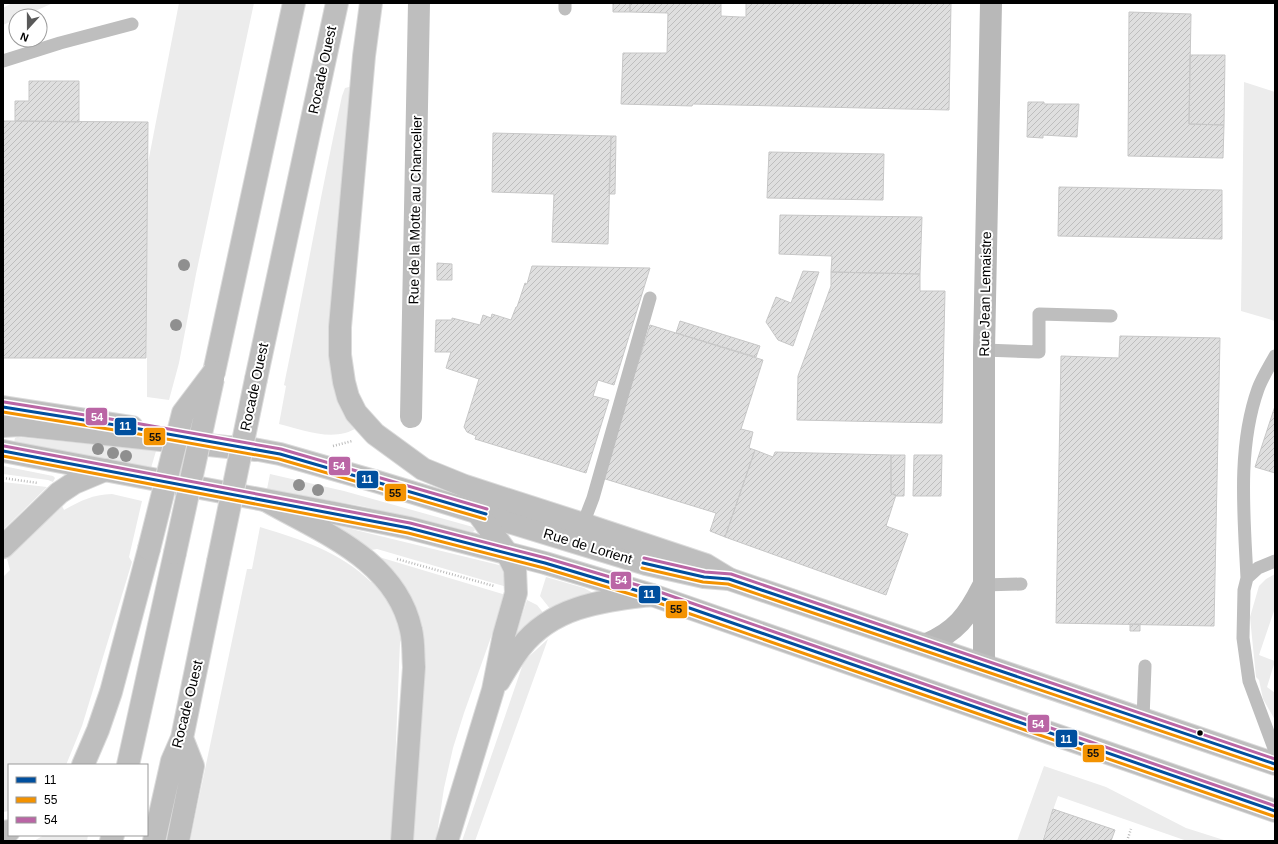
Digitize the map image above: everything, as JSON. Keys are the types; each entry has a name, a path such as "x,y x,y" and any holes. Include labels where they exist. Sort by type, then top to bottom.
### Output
{"main road":[{"path":"128,764 294,3"},
{"name":"Rocade Ouest","path":"154,841 172,761 182,738 256,379 337,3"},
{"path":"370,3 340,327 340,355 343,375 348,397 356,412 375,434 423,469 465,486 706,565 729,579"},
{"name":"Rue de la Motte au Chancelier","path":"411,417 420,3"},
{"path":"83,764 98,730 111,692 183,413 214,372"},
{"name":"Rue de Lorient","path":"3,407 134,428 280,454 378,482 646,564 704,577 729,579 1275,764"},
{"path":"3,426 20,425 256,450"},
{"name":"Rue de Lorient","path":"3,451 409,528 602,579 1275,811"},
{"path":"3,547 59,493 74,483 105,470"},
{"path":"267,501 335,538 368,561 389,582 403,606 412,631 413,683 402,841"},
{"path":"447,841 493,690 504,635 516,594 515,569 507,553 477,512"},
{"path":"493,690 521,647 533,634 553,619 576,608 598,602 652,595"},
{"path":"178,841 193,766 182,738"}],"street":[{"name":"Rue Jean Lemaistre","path":"984,665 984,350 991,3"},
{"name":"Rue Jean Lemaistre","path":"925,645 940,639 956,627 972,607 983,585"}],"lane":[{"path":"3,61 132,24"},
{"path":"583,524 593,498 650,298"},
{"path":"984,350 1039,352 1039,314 1111,316"},
{"path":"1275,356 1258,388 1250,420 1244,458 1247,578 1244,590 1243,638 1249,681 1275,751"},
{"path":"1247,578 1258,568 1275,561"},
{"path":"983,585 1021,584"},
{"path":"1143,719 1145,666"}],"path":[{"path":"3,478 50,484 59,493"},
{"path":"368,561 378,554 516,594"},
{"path":"1127,841 1131,829"}],"shaded area":[{"path":"12,3 53,3 42,8 8,8 8,23 3,25 3,8"},
{"path":"179,3 254,3 196,274 179,363 169,400 147,397 147,168"},
{"path":"1244,82 1275,92 1275,321 1241,311"},
{"path":"355,87 336,259 358,427 349,432 329,435 308,432 279,424 286,386 284,385 334,132 342,96 345,88"},
{"path":"15,438 156,451 151,468 14,442"},
{"path":"3,466 53,476 55,478 53,482 3,474"},
{"path":"270,474 344,491 473,527 475,530 473,532 362,506 267,489"},
{"path":"3,482 47,487 3,530"},
{"path":"112,494 142,501 129,557 132,562 82,726 66,764 8,764 8,811 3,812 3,577 10,570 7,559 62,506 64,510 76,503 99,496"},
{"path":"339,526 503,566 507,587 377,549 371,550 337,527"},
{"path":"260,527 305,542 333,554 359,571 371,582 376,580 405,632 400,642 392,841 190,841 247,569 252,569"},
{"path":"379,557 506,595 453,748 444,788 436,841 411,841 400,581"},
{"path":"1275,574 1275,608 1259,655 1275,661 1267,687 1275,693 1275,720 1263,699 1259,680 1256,677 1250,617 1259,586 1266,579"},
{"path":"546,577 584,588 595,594 551,610 540,596"},
{"path":"527,600 537,605 545,615 517,636 516,634"},
{"path":"548,639 475,841 462,841 524,661"},
{"path":"1044,766 1106,787 1186,828 1227,841 1187,841 1058,796 1042,841 1017,841"},
{"path":"42,836 88,836 87,841 34,841"}],"building":[{"path":"613,3 630,3 630,12 613,12"},
{"path":"630,3 721,3 721,16 746,17 746,3 951,3 949,110 693,104 692,106 621,104 623,53 667,53 668,13 630,12"},
{"path":"1129,12 1191,14 1189,124 1224,125 1223,158 1128,156"},
{"path":"1190,55 1225,55 1224,125 1189,124"},
{"path":"29,81 79,81 79,122 15,121 15,101 29,101"},
{"path":"1028,102 1044,102 1044,104 1079,104 1077,137 1043,135 1043,138 1027,137"},
{"path":"3,121 148,122 146,358 3,358"},
{"path":"493,133 611,136 608,244 552,242 554,194 492,192"},
{"path":"611,136 616,136 615,194 609,194"},
{"path":"769,152 884,154 883,200 767,198"},
{"path":"1059,187 1222,190 1222,239 1058,236"},
{"path":"780,215 922,217 920,274 831,272 832,256 779,254"},
{"path":"437,263 452,264 452,280 437,280"},
{"path":"532,266 650,268 614,385 598,380 593,396 609,400 586,473 475,439 476,436 467,432 464,427 479,379 446,368 451,352 435,352 436,320 452,320 452,318 480,325 483,315 491,318 492,314 511,320 525,283 527,284"},
{"path":"803,271 819,272 793,346 778,340 766,322 776,297 791,303"},
{"path":"831,272 920,274 920,291 945,291 942,423 797,420 798,376 831,286"},
{"path":"680,321 760,346 756,357 676,333"},
{"path":"650,325 763,360 741,429 753,432 749,448 755,450 725,537 710,531 716,513 602,478"},
{"path":"1120,336 1220,338 1214,626 1056,623 1061,356 1119,358"},
{"path":"1275,406 1275,473 1255,467"},
{"path":"755,450 773,457 775,452 891,455 891,493 896,495 886,526 908,534 886,595 725,537"},
{"path":"891,455 905,455 904,496 896,496 891,493"},
{"path":"914,455 942,455 941,496 913,496"},
{"path":"1130,624 1140,624 1140,631 1130,631"},
{"path":"1053,809 1115,830 1111,841 1043,841"}],"transit line":[{"name":"54","path":"4,402 135,423 281,449 487,509"},
{"name":"11","path":"3,407 134,428 280,454 486,514"},
{"name":"55","path":"3,412 279,459 485,519"},
{"name":"54","path":"4,446 410,523 546,558 654,590 1275,806"},
{"name":"11","path":"3,451 409,528 545,563 652,595 1275,811"},
{"name":"55","path":"3,456 408,533 544,568 650,600 1273,816"},
{"name":"54","path":"644,558 705,572 731,574 1275,759"},
{"name":"11","path":"643,563 704,577 729,579 1275,764"},
{"name":"55","path":"642,568 703,582 728,584 1273,769"}]}
